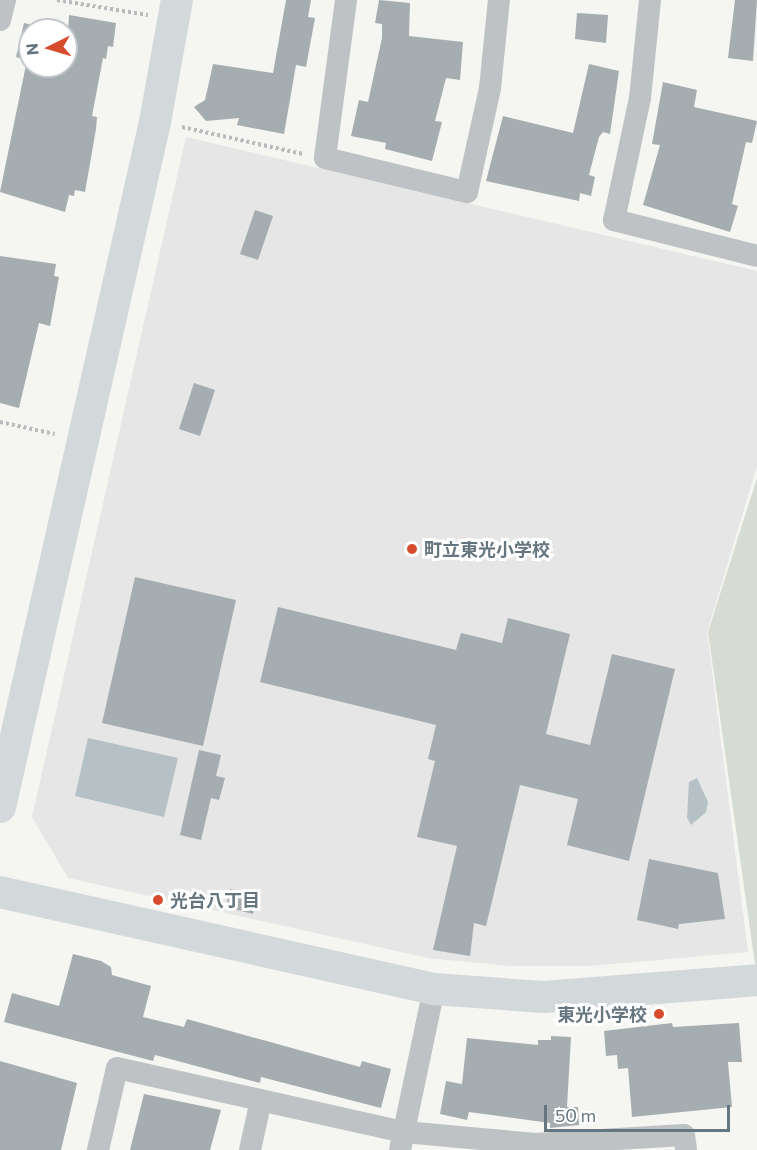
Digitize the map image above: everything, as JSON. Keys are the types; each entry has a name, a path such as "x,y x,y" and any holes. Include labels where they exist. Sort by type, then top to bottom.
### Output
{"street":[{"path":"0,20 5,0"},
{"path":"0,807 155,122 177,0"},
{"path":"346,0 324,158 467,192 490,88 499,0"},
{"path":"650,0 640,98 614,220 757,256"},
{"path":"0,891 434,989 543,997 757,980"},
{"path":"402,1141 434,989"},
{"path":"98,1150 117,1068 261,1100 402,1141 535,1147 684,1135 686,1150"},
{"path":"250,1150 261,1100"}],"path":[{"path":"57,0 148,16"},
{"path":"181,127 324,158"},
{"path":"0,422 55,434"}],"shaded area":[{"name":"町立東光小学校","path":"186,137 757,271 757,466 707,632 748,952 590,966 510,966 428,958 68,878 32,817"},
{"path":"757,478 757,964 755,964 708,632"},
{"path":"88,738 178,758 164,817 75,796"},
{"path":"697,778 708,802 706,812 691,825 687,818 689,782"}],"building":[{"path":"286,0 311,0 308,17 315,18 306,67 296,65 284,134 237,125 239,118 206,121 194,107 205,100 213,64 273,73"},
{"path":"379,0 410,3 409,36 463,42 460,80 446,78 435,121 442,122 432,161 385,149 386,143 351,136 359,100 368,102 382,38 382,24 375,23"},
{"path":"735,0 757,0 753,61 728,58"},
{"path":"577,13 608,15 606,43 575,39"},
{"path":"69,15 116,23 113,47 108,46 106,59 103,58 92,116 97,117 96,129 85,192 75,190 74,196 69,195 65,212 0,192 23,78 78,78 78,18 69,18"},
{"path":"589,64 619,71 610,134 603,132 599,137 589,175 595,177 591,196 580,193 579,201 486,181 503,116 573,133"},
{"path":"663,82 697,90 694,107 757,121 752,143 746,142 732,204 738,206 730,232 643,205 660,145 652,144"},
{"path":"255,210 273,216 258,260 240,254"},
{"path":"0,256 56,264 54,276 59,277 50,326 39,323 19,408 0,403"},
{"path":"194,383 215,390 200,436 179,429"},
{"path":"135,577 236,600 203,746 102,723"},
{"path":"278,607 456,650 461,633 502,643 508,618 570,634 546,734 590,745 612,654 675,669 629,861 567,845 578,799 520,785 486,926 474,923 470,956 433,950 457,846 417,837 435,761 428,759 436,725 260,682"},
{"path":"199,750 221,755 216,776 225,778 219,800 211,798 201,840 180,835"},
{"path":"649,859 718,873 725,919 679,924 678,929 637,920"},
{"path":"230,889 257,895 253,914 226,907"},
{"path":"73,954 101,961 111,967 112,975 151,986 143,1017 184,1027 187,1019 360,1067 362,1061 391,1069 381,1108 261,1077 260,1083 155,1055 153,1061 4,1022 12,993 59,1006"},
{"path":"672,1023 673,1027 739,1023 742,1062 728,1062 732,1107 632,1117 628,1068 618,1069 617,1055 606,1056 604,1031"},
{"path":"551,1036 571,1037 567,1107 578,1107 579,1125 550,1128 550,1123 469,1112 467,1120 440,1114 446,1081 462,1084 467,1038 538,1045 538,1040 551,1040"},
{"path":"0,1061 77,1083 61,1150 0,1150"},
{"path":"144,1094 221,1110 210,1150 130,1150"}],"place":[{"name":"町立東光小学校","path":"412,549"},
{"name":"光台八丁目","path":"158,900"},
{"name":"東光小学校","path":"659,1014"}]}
